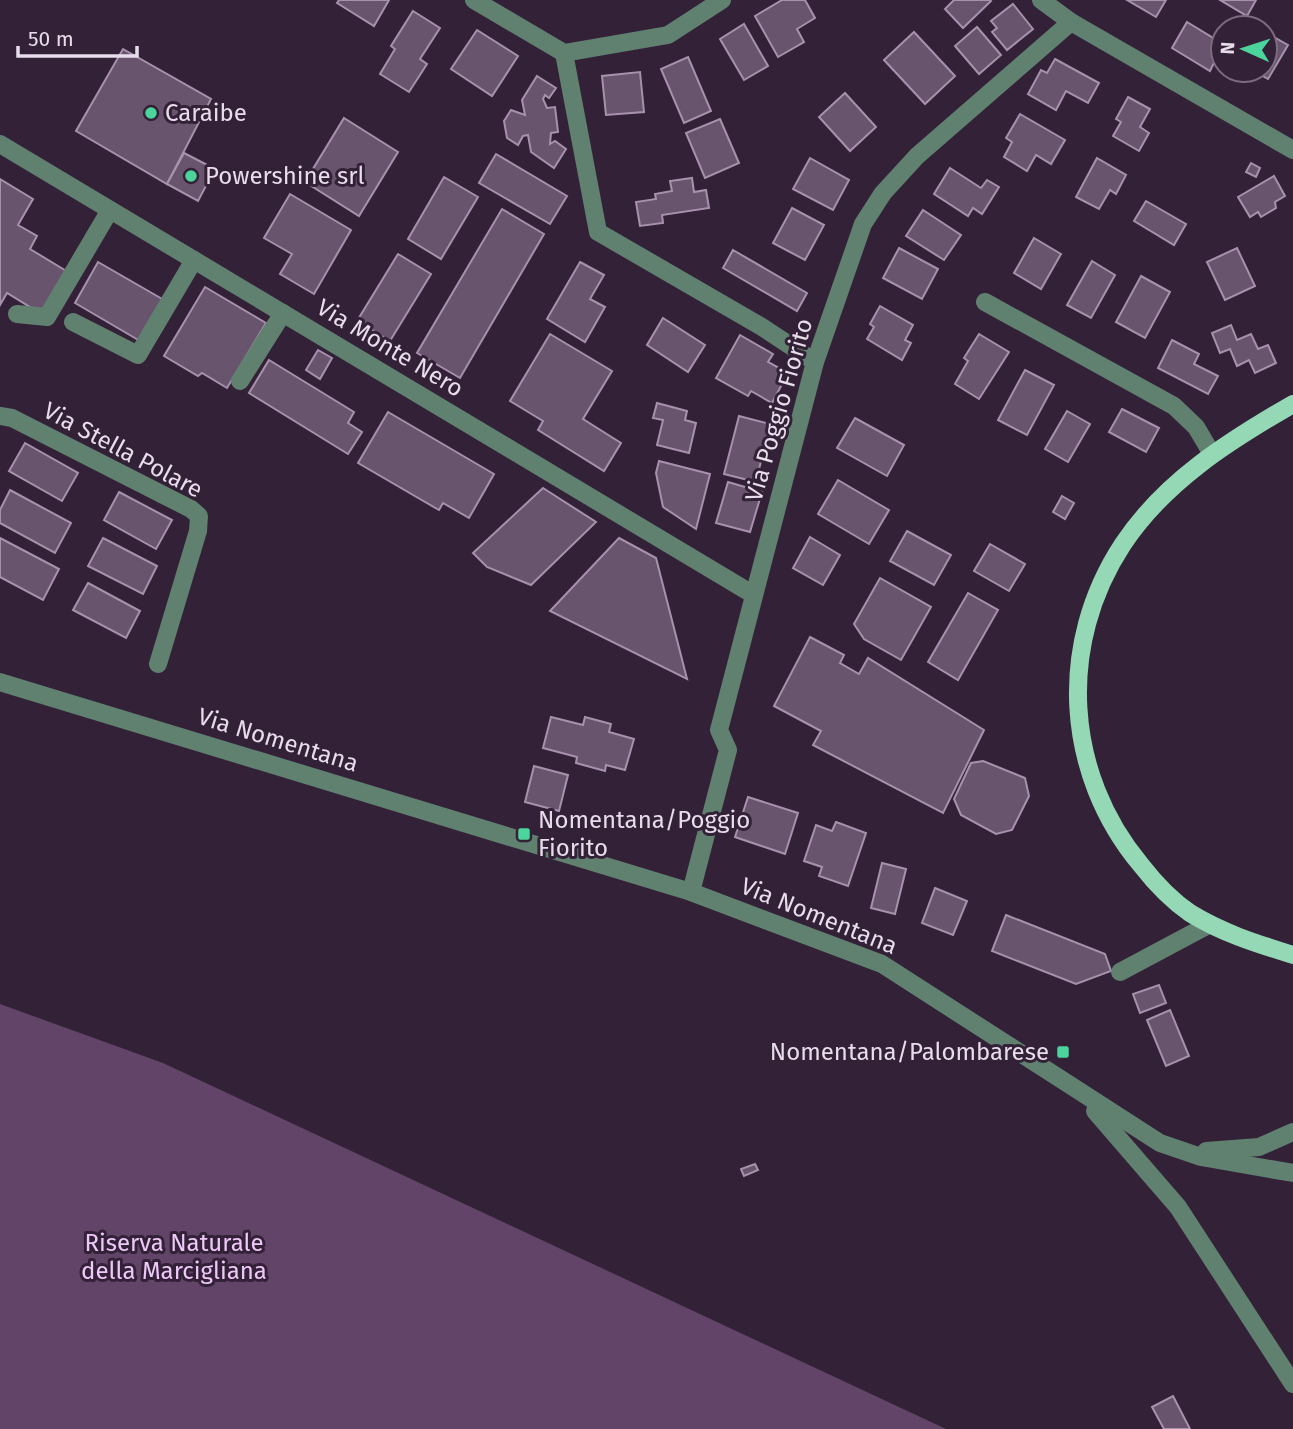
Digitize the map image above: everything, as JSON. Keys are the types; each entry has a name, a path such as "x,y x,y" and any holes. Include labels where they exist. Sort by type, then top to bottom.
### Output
{"main road":[{"path":"1293,404 1212,454 1159,499 1116,555 1087,620 1077,679 1080,737 1086,764 1105,812 1118,835 1151,877 1188,911 1210,924 1293,957"},
{"path":"1258,944 1293,950"}],"street":[{"path":"474,0 564,53 668,35 722,0"},
{"path":"1041,0 1071,22 1293,150"},
{"name":"Via Poggio Fiorito","path":"691,892 728,750 719,730 815,362 858,235 883,193 917,156 1071,22"},
{"path":"564,53 598,232 762,327 815,362"},
{"name":"Via Monte Nero","path":"0,144 754,595"},
{"path":"17,314 47,317 110,210"},
{"path":"73,322 138,355 194,260"},
{"path":"985,302 1174,406 1196,427 1212,454"},
{"path":"240,381 283,313"},
{"name":"Via Stella Polare","path":"0,416 12,418 191,509 199,516 198,531 158,664"},
{"name":"Via Nomentana","path":"0,682 691,892 882,964 1126,1123 1175,1149 1226,1163 1293,1173"},
{"path":"1121,972 1210,924"},
{"path":"1036,1062 1096,1112 1178,1207 1293,1384"},
{"path":"1175,1149 1217,1152 1251,1149 1293,1132"},
{"name":"Via Nomentana","path":"1264,1167 1293,1163"}],"green space":[{"name":"Riserva Naturale della Marcigliana","path":"0,1004 163,1063 946,1429 0,1429"}],"building":[{"path":"339,0 389,0 374,26 337,3"},
{"path":"782,0 805,0 815,18 797,29 804,42 778,57 755,16"},
{"path":"954,0 991,1 963,28 945,9"},
{"path":"1127,0 1166,0 1156,17"},
{"path":"1220,0 1256,0 1248,14"},
{"path":"1013,4 1033,29 1007,50 992,32 997,28 991,21"},
{"path":"413,11 440,28 420,59 427,64 409,92 380,74 395,49 391,46"},
{"path":"1187,22 1209,35 1209,70 1172,48"},
{"path":"744,24 768,66 744,80 720,39"},
{"path":"977,27 1001,55 979,74 955,46"},
{"path":"477,30 518,56 492,96 451,69"},
{"path":"914,32 955,76 925,104 884,60"},
{"path":"1279,40 1288,45 1279,60"},
{"path":"123,49 211,99 167,184 76,131"},
{"path":"688,57 711,111 684,123 661,69"},
{"path":"1055,59 1099,83 1088,103 1066,91 1056,110 1028,94 1041,70 1047,73"},
{"path":"640,72 644,112 606,115 602,76"},
{"path":"537,76 556,88 549,98 545,95 543,99 547,108 555,107 558,132 551,133 550,144 555,141 566,149 554,168 531,152 528,135 523,136 518,145 507,138 504,121 511,110 525,115 522,100"},
{"path":"845,93 876,127 850,151 819,117"},
{"path":"1128,97 1150,109 1140,127 1149,133 1139,151 1113,136 1121,122 1116,119"},
{"path":"1020,114 1065,140 1051,164 1036,155 1027,171 1004,157 1012,142 1006,138"},
{"path":"344,118 398,152 359,216 305,182"},
{"path":"720,119 739,163 705,178 686,133"},
{"name":"Powershine srl","path":"184,153 215,169 198,201 167,184"},
{"path":"496,154 567,196 550,224 479,183"},
{"path":"810,158 849,180 833,210 793,189"},
{"path":"1097,158 1126,175 1116,194 1110,190 1099,209 1076,197"},
{"path":"1251,163 1260,168 1256,177 1246,172"},
{"path":"950,168 981,188 987,180 999,187 982,214 973,208 968,216 934,194"},
{"path":"1274,176 1285,196 1275,202 1276,208 1261,217 1258,212 1250,217 1238,197"},
{"path":"444,177 478,197 441,259 408,239"},
{"path":"692,178 694,192 706,190 709,208 662,215 663,223 640,226 636,202 656,199 655,194 672,191 670,181"},
{"path":"0,179 33,199 18,225 37,236 30,249 68,272 43,315 7,293 0,305"},
{"path":"290,194 351,230 314,294 280,274 292,254 264,238"},
{"path":"1146,201 1186,224 1174,245 1134,221"},
{"path":"792,208 824,225 805,260 773,243"},
{"path":"502,209 544,234 460,378 417,353"},
{"path":"923,210 961,235 944,260 906,236"},
{"path":"1034,238 1061,254 1041,289 1014,273"},
{"path":"899,248 938,269 922,299 883,278"},
{"path":"1237,248 1255,286 1225,300 1207,262"},
{"path":"733,250 807,293 797,311 723,268"},
{"path":"398,254 431,274 390,341 357,321"},
{"path":"1092,261 1115,275 1091,318 1067,305"},
{"path":"98,262 164,300 140,341 75,303"},
{"path":"580,262 604,275 590,299 605,307 585,342 547,319"},
{"path":"1141,276 1170,292 1145,338 1116,322"},
{"path":"205,287 266,323 227,388 202,373 198,376 164,356"},
{"path":"880,306 913,325 905,340 911,343 902,360 867,339 874,327 870,324"},
{"path":"663,318 705,345 688,372 647,345"},
{"path":"1231,325 1237,340 1251,334 1258,349 1268,345 1276,363 1255,373 1249,360 1237,366 1230,349 1220,353 1212,333"},
{"path":"550,334 612,371 583,419 621,443 604,471 538,430 543,421 510,401"},
{"path":"979,334 1009,352 979,399 955,384 968,361 964,358"},
{"path":"740,335 773,354 768,362 788,373 772,403 751,391 748,396 716,378"},
{"path":"1172,340 1199,354 1194,364 1218,376 1208,394 1158,368"},
{"path":"318,350 332,358 320,379 306,370"},
{"path":"269,360 354,412 348,423 362,432 348,454 249,393"},
{"path":"1025,370 1054,385 1027,435 998,420"},
{"path":"657,403 687,411 685,420 696,423 689,453 657,445 663,420 653,418"},
{"path":"1122,409 1159,428 1146,452 1109,432"},
{"path":"1067,411 1090,424 1068,462 1045,449"},
{"path":"388,412 494,474 469,518 443,503 439,510 358,463"},
{"path":"739,416 770,424 756,482 724,474"},
{"path":"855,418 904,445 887,476 837,448"},
{"path":"25,443 78,473 62,501 9,471"},
{"path":"659,461 710,474 696,529 663,507 656,473"},
{"path":"838,480 889,510 869,544 818,514"},
{"path":"728,482 762,492 750,532 716,523"},
{"path":"543,488 596,522 531,585 487,567 473,553"},
{"path":"10,490 71,523 55,553 0,523 0,510"},
{"path":"119,492 172,520 156,549 104,520"},
{"path":"1062,496 1074,503 1065,519 1053,512"},
{"path":"907,531 951,555 934,585 890,561"},
{"path":"810,537 840,555 823,585 793,568"},
{"path":"0,538 59,569 43,600 0,577"},
{"path":"103,538 157,566 143,594 88,566"},
{"path":"619,538 656,558 687,679 550,611"},
{"path":"990,544 1025,564 1009,591 974,571"},
{"path":"880,578 931,607 901,660 864,639 854,624"},
{"path":"88,583 140,611 126,638 73,610"},
{"path":"968,593 998,610 958,680 928,662"},
{"path":"810,637 844,655 840,663 859,674 868,658 984,730 943,813 813,745 821,731 774,706"},
{"path":"551,717 583,725 585,717 611,724 609,732 634,739 625,770 606,765 605,771 576,763 577,757 543,748"},
{"path":"983,761 1025,778 1029,796 1012,830 996,834 961,815 954,799 971,763"},
{"path":"534,766 568,775 559,811 525,802"},
{"path":"748,797 798,813 785,854 735,837"},
{"path":"836,822 866,833 848,886 819,876 822,867 804,861 816,825 832,831"},
{"path":"882,863 906,869 895,914 871,908"},
{"path":"935,888 967,901 953,935 922,923"},
{"path":"1006,915 1105,954 1111,971 1076,984 992,951"},
{"path":"1159,985 1166,1003 1140,1013 1133,994"},
{"path":"1170,1010 1189,1056 1166,1066 1147,1020"},
{"path":"755,1164 758,1170 744,1176 741,1169"},
{"path":"1173,1396 1190,1429 1164,1429 1152,1407"}],"place":[{"name":"Caraibe","path":"151,113"},
{"name":"Powershine srl","path":"191,176"},
{"name":"Nomentana/Poggio Fiorito","path":"524,834"},
{"name":"Nomentana/Palombarese","path":"1063,1052"}]}
